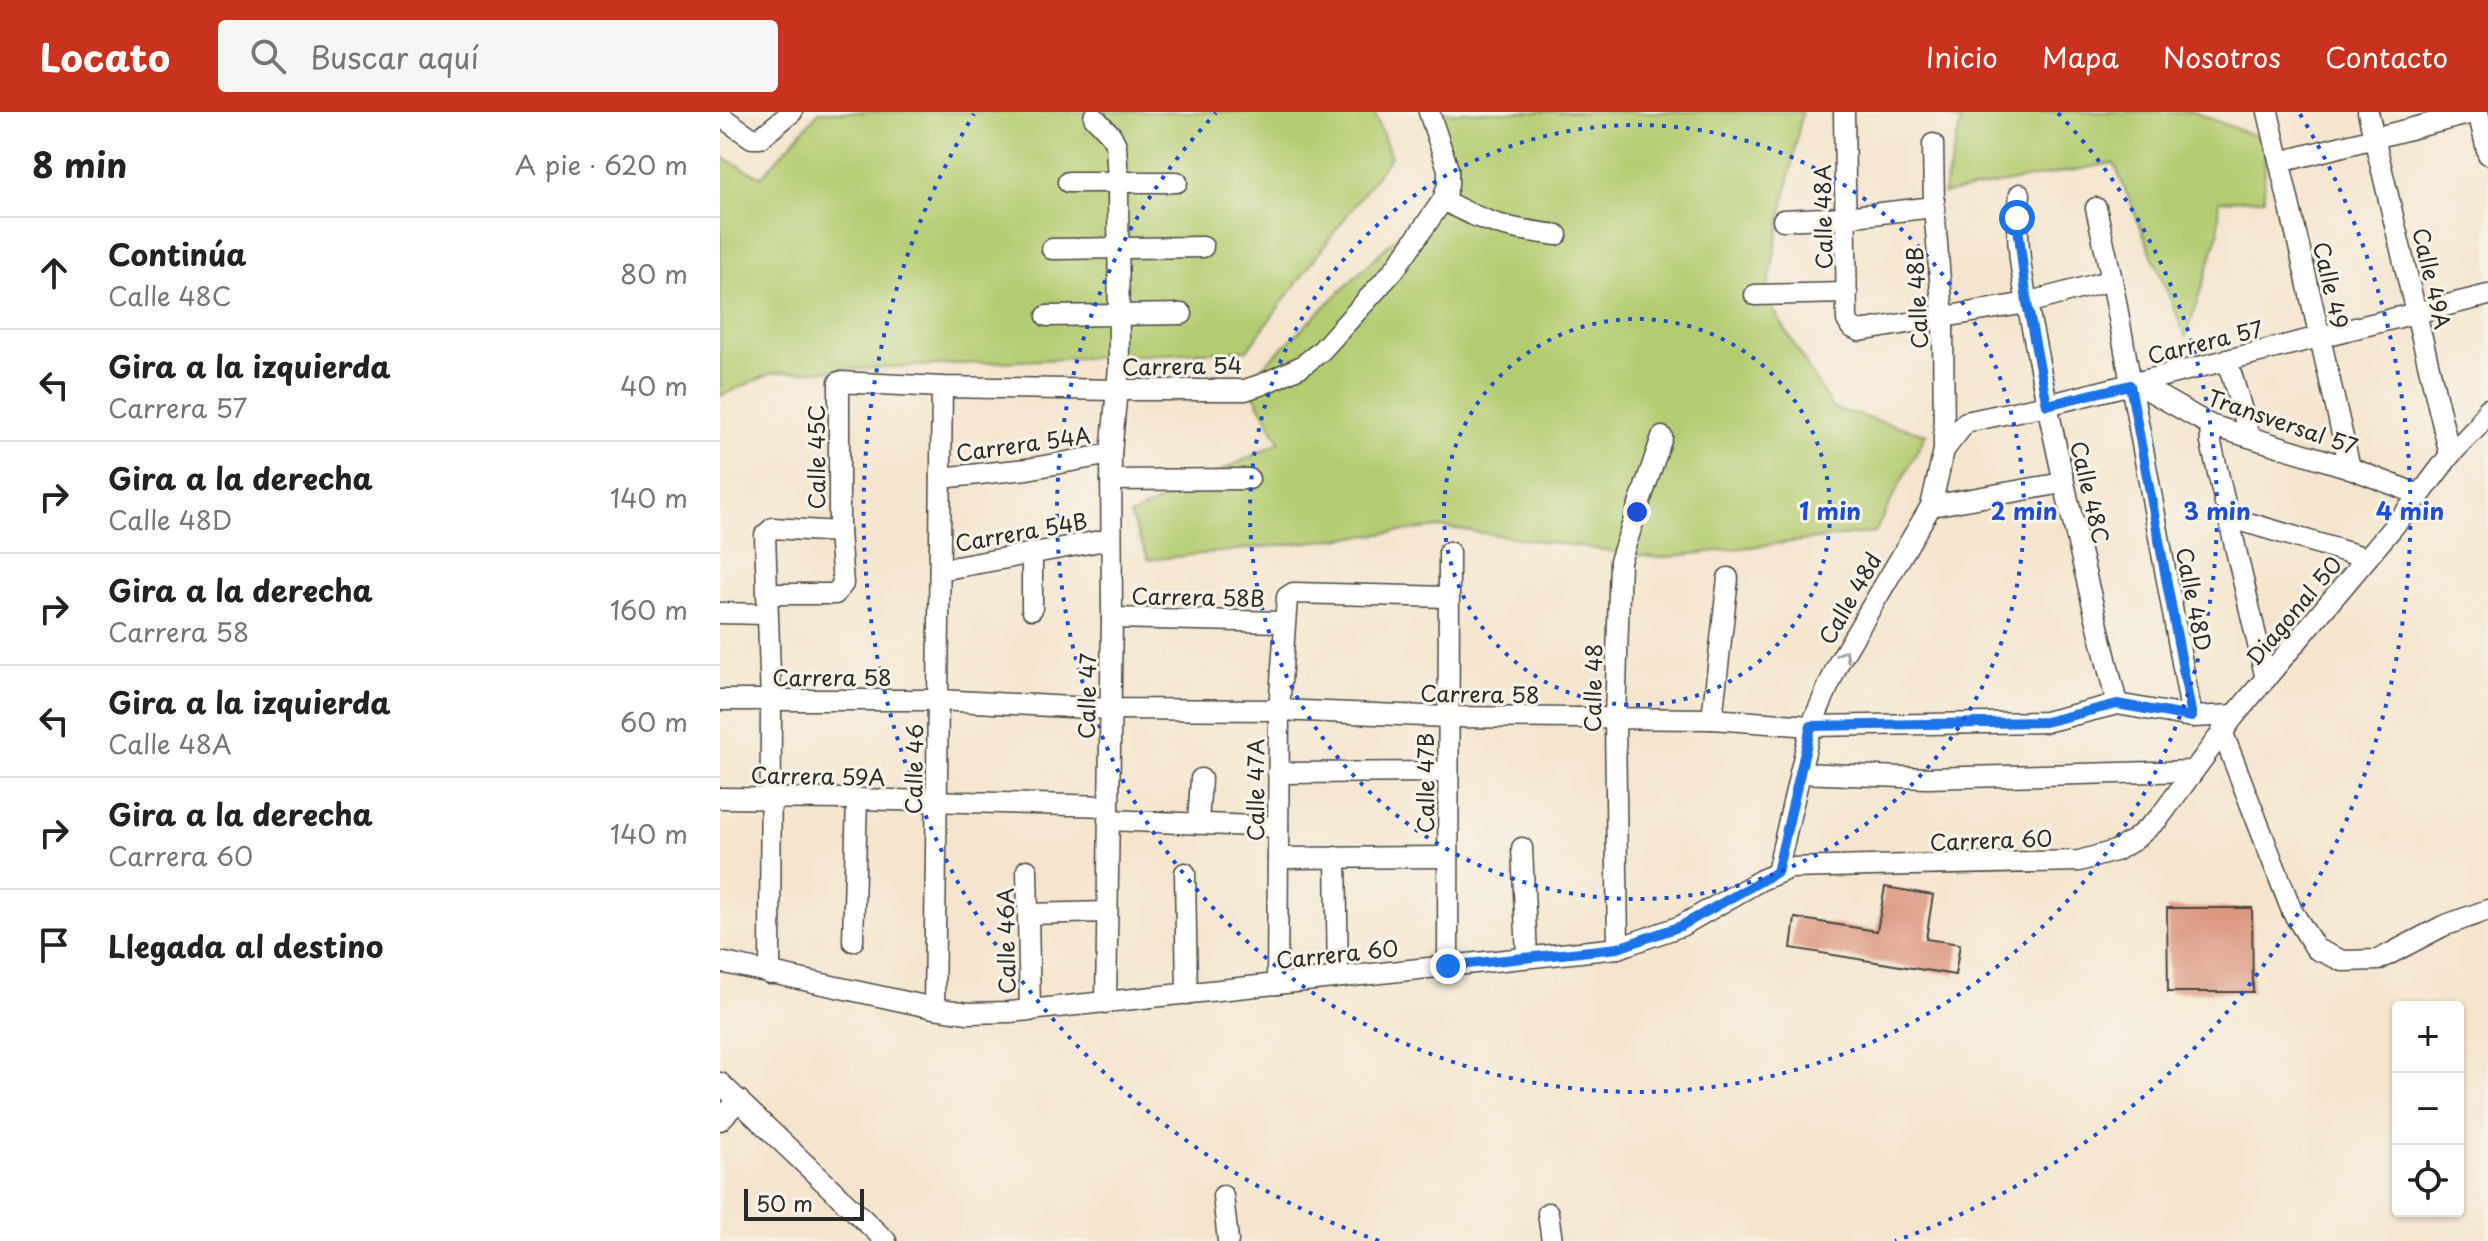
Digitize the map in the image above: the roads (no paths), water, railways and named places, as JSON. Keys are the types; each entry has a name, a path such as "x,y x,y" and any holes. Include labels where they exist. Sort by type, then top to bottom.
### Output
{"street":[{"path":"720,116 752,138 767,133 792,112"},
{"path":"1429,112 1448,169 1448,185 1443,200 1478,219 1513,229 1557,235"},
{"name":"Calle 48A","path":"1844,112 1847,320 1851,327 1860,331 1943,316"},
{"name":"Calle 49","path":"2268,112 2350,468"},
{"name":"Calle 49A","path":"2368,112 2450,455"},
{"path":"2280,162 2477,112 2488,154"},
{"name":"Calle 47","path":"1094,117 1116,145 1118,181 1119,314 1111,454 1112,618 1106,1003"},
{"name":"Calle 48B","path":"1933,144 1934,207 1943,316 1944,450"},
{"path":"1068,182 1177,182"},
{"name":"Calle 48C","path":"2020,194 2017,218 2027,303 2063,483 2117,704"},
{"name":"Carrera 54","path":"839,382 942,387 1245,390 1302,366 1321,351 1394,270 1443,200"},
{"path":"1783,220 1934,207"},
{"name":"Calle 48D","path":"2096,208 2133,384 2192,717"},
{"path":"1052,249 1203,247"},
{"path":"1943,316 2027,303 2112,280"},
{"path":"1755,295 1847,293"},
{"name":"Carrera 57","path":"1944,450 1966,422 2047,405 2488,295"},
{"path":"1047,316 1182,314"},
{"path":"2227,360 2250,437"},
{"name":"Calle 45C","path":"767,604 835,594 843,584 839,532 839,382"},
{"name":"Transversal 57","path":"2133,384 2210,425 2350,468 2420,495"},
{"name":"Calle 46","path":"934,1008 942,387"},
{"name":"Diagonal 50","path":"2134,840 2159,818 2229,723 2450,455 2478,426 2488,409"},
{"path":"2210,425 2211,443 2266,679"},
{"name":"Calle 48","path":"1618,948 1615,719 1620,561 1662,437"},
{"name":"Calle 48d","path":"1807,726 1839,662 1931,506 1944,450"},
{"name":"Carrera 54A","path":"941,478 1027,469 1111,454"},
{"path":"1111,480 1249,479"},
{"path":"1931,506 2063,483"},
{"path":"2228,517 2367,558"},
{"path":"770,974 771,701 765,535 773,528 839,532"},
{"name":"Carrera 54B","path":"940,570 1111,539"},
{"name":"Calle 47B","path":"1448,966 1449,552"},
{"path":"1032,554 1032,609"},
{"path":"1712,719 1728,578"},
{"name":"Carrera 58B","path":"1287,597 1293,593 1449,597"},
{"name":"Calle 47A","path":"1277,984 1279,710 1287,597"},
{"path":"720,613 767,604"},
{"name":"Carrera 58B","path":"1112,618 1283,622"},
{"path":"1777,872 1800,773 1810,693"},
{"name":"Carrera 58","path":"720,700 938,700 1109,709 1712,719 1807,726 2045,722 2117,704 2229,723"},
{"path":"2229,723 2292,911 2316,949 2343,961 2378,960 2443,926 2488,910"},
{"path":"1800,773 1927,778 2193,771"},
{"path":"1278,773 1448,772"},
{"path":"1198,823 1201,779"},
{"name":"Carrera 59A","path":"720,798 935,802 1278,827"},
{"path":"853,941 857,799"},
{"name":"Carrera 60","path":"720,962 934,1008 968,1013 1030,1011 1618,948 1681,926 1777,872 1790,868 2079,861 2115,851 2134,840"},
{"path":"1522,848 1527,956"},
{"path":"1336,857 1338,977"},
{"path":"1278,858 1448,857"},
{"name":"Calle 46A","path":"1027,870 1030,1011"},
{"path":"1185,873 1187,994"},
{"path":"1028,914 1107,912"},
{"path":"720,1083 886,1241"},
{"path":"720,1120 739,1100"},
{"path":"1223,1196 1228,1241"},
{"path":"1548,1213 1552,1241"}]}
